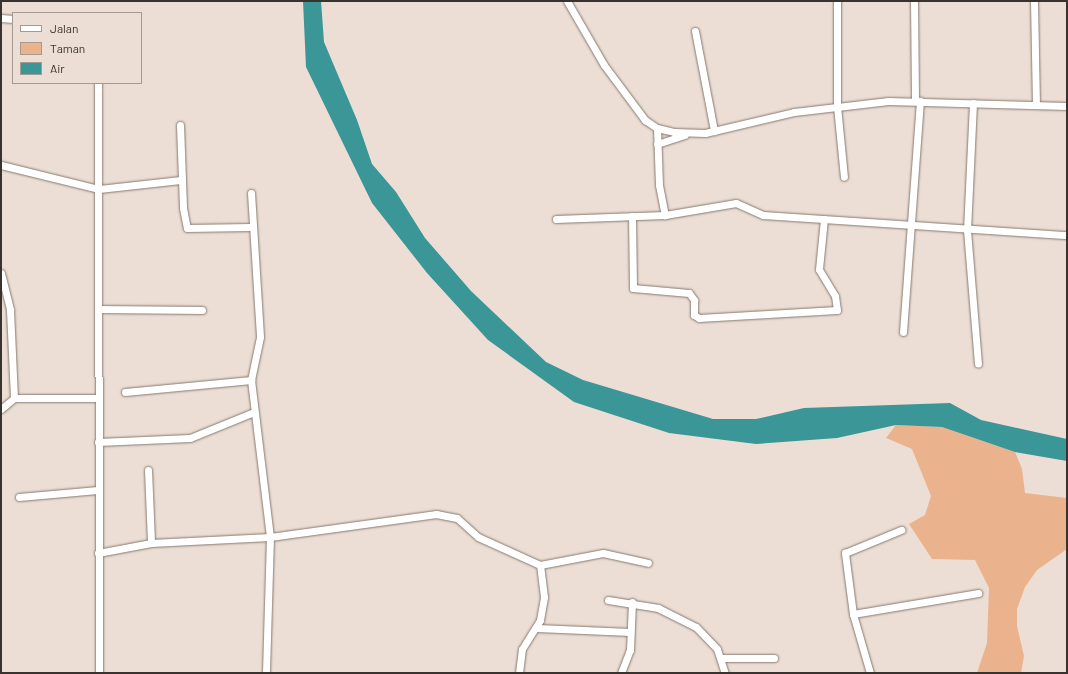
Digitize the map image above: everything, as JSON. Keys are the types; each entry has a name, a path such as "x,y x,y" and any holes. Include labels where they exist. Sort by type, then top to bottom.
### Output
{"street":[{"path":"567,1 604,65 645,120 657,128 688,135"},
{"path":"838,1 837,106 844,177"},
{"path":"903,332 918,101 914,1"},
{"path":"1034,1 1036,105"},
{"path":"1,18 12,19"},
{"path":"695,31 714,131"},
{"path":"98,84 99,673"},
{"path":"658,144 688,135 837,106 918,101 1067,106"},
{"path":"973,103 967,230 978,364"},
{"path":"180,125 181,180 187,228 250,227"},
{"path":"657,128 664,215"},
{"path":"1,165 99,189 181,180"},
{"path":"251,193 250,227 260,337 251,380 270,537 266,673"},
{"path":"556,219 664,215 731,203 763,215 910,227 1067,235"},
{"path":"632,216 633,288 689,293 694,300 694,314 699,318 835,312 837,303 819,269 824,219"},
{"path":"1,273 10,310 14,398"},
{"path":"99,309 202,310"},
{"path":"125,392 251,380"},
{"path":"1,409 14,398 99,398"},
{"path":"98,442 190,438 254,412"},
{"path":"148,470 151,543"},
{"path":"19,496 98,490"},
{"path":"98,553 151,543 270,537 446,515 457,518 478,537 540,565 603,553 648,563"},
{"path":"870,673 853,614 844,553 902,530"},
{"path":"518,673 522,648 537,628 544,597 540,565"},
{"path":"853,614 978,593"},
{"path":"608,600 632,602 658,608 696,627 721,658 725,673"},
{"path":"621,673 630,650 632,602"},
{"path":"537,628 630,632"},
{"path":"721,658 774,658"}],"green space":[{"path":"896,425 942,427 1015,452 1022,469 1025,493 1067,498 1067,549 1037,570 1025,587 1017,609 1017,626 1024,656 1021,673 977,673 987,643 989,588 975,560 932,559 909,524 925,515 931,496 912,449 886,438"}],"water":[{"path":"303,1 321,1 324,42 357,120 372,164 396,192 425,238 471,291 546,362 583,380 713,419 756,419 804,408 950,403 981,420 1067,439 1067,461 1015,452 942,427 896,425 837,438 756,444 669,433 574,402 488,340 427,273 372,203 306,67"}]}
